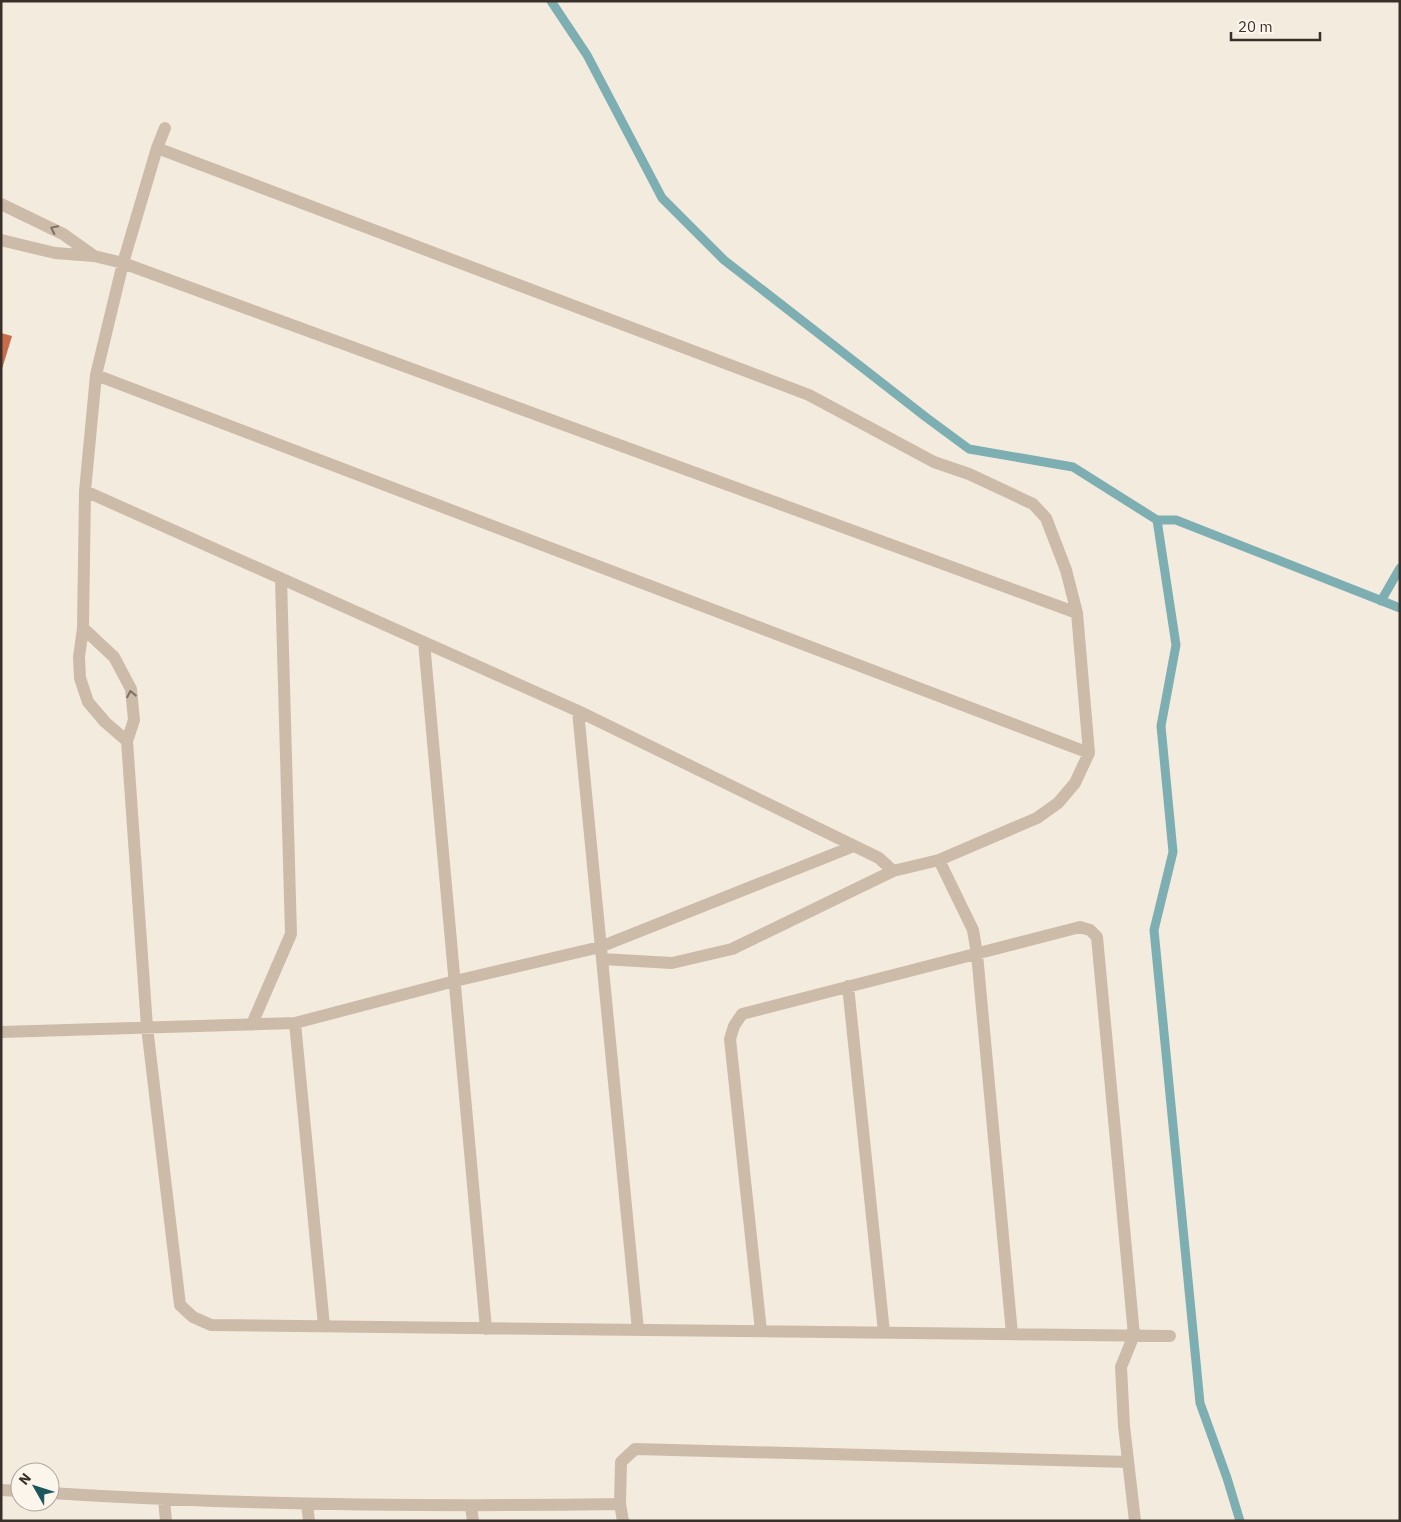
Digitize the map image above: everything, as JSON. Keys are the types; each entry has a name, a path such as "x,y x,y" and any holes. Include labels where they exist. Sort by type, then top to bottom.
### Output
{"street":[{"path":"127,741 105,722 88,702 80,678 79,657 83,628 85,491 96,375 123,263 165,128"},
{"path":"158,148 809,395 934,462 969,474 1033,504 1046,518 1066,570 1077,613 1089,753 1075,784 1058,803 1037,818 939,860 893,871 732,949 672,963 601,953"},
{"path":"1,204 63,234 94,256"},
{"path":"1,240 55,253 94,256 123,263 1077,613"},
{"path":"96,375 1089,753"},
{"path":"85,491 578,711 879,858 893,871"},
{"path":"252,1024 291,934 281,579"},
{"path":"83,628 114,657 131,689 134,720 127,741 147,1027 180,1304 193,1317 211,1325 1170,1336"},
{"path":"424,642 486,1329"},
{"path":"578,711 638,1330"},
{"path":"1,1032 295,1023 455,981 601,953 854,846"},
{"path":"939,860 972,930 977,954 1012,1334"},
{"path":"761,1331 730,1039 734,1026 742,1014 1080,927 1090,930 1097,937 1134,1335 1121,1367 1124,1426 1135,1521"},
{"path":"848,986 884,1332"},
{"path":"295,1023 324,1326"},
{"path":"623,1521 620,1504 621,1462 635,1449 1128,1462"},
{"path":"60,1494 164,1500 307,1504 471,1507 620,1504"},
{"path":"164,1500 166,1521"},
{"path":"307,1504 308,1521"},
{"path":"471,1507 472,1521"}],"building":[{"path":"1,333 12,336 2,369 1,369"}],"waterway":[{"path":"551,1 587,55 662,198 724,260 969,449 1073,467 1157,520 1176,645 1161,726 1173,852 1154,930 1200,1403 1240,1521"},
{"path":"1157,520 1176,520 1400,608"},
{"path":"1381,601 1400,568"}]}
